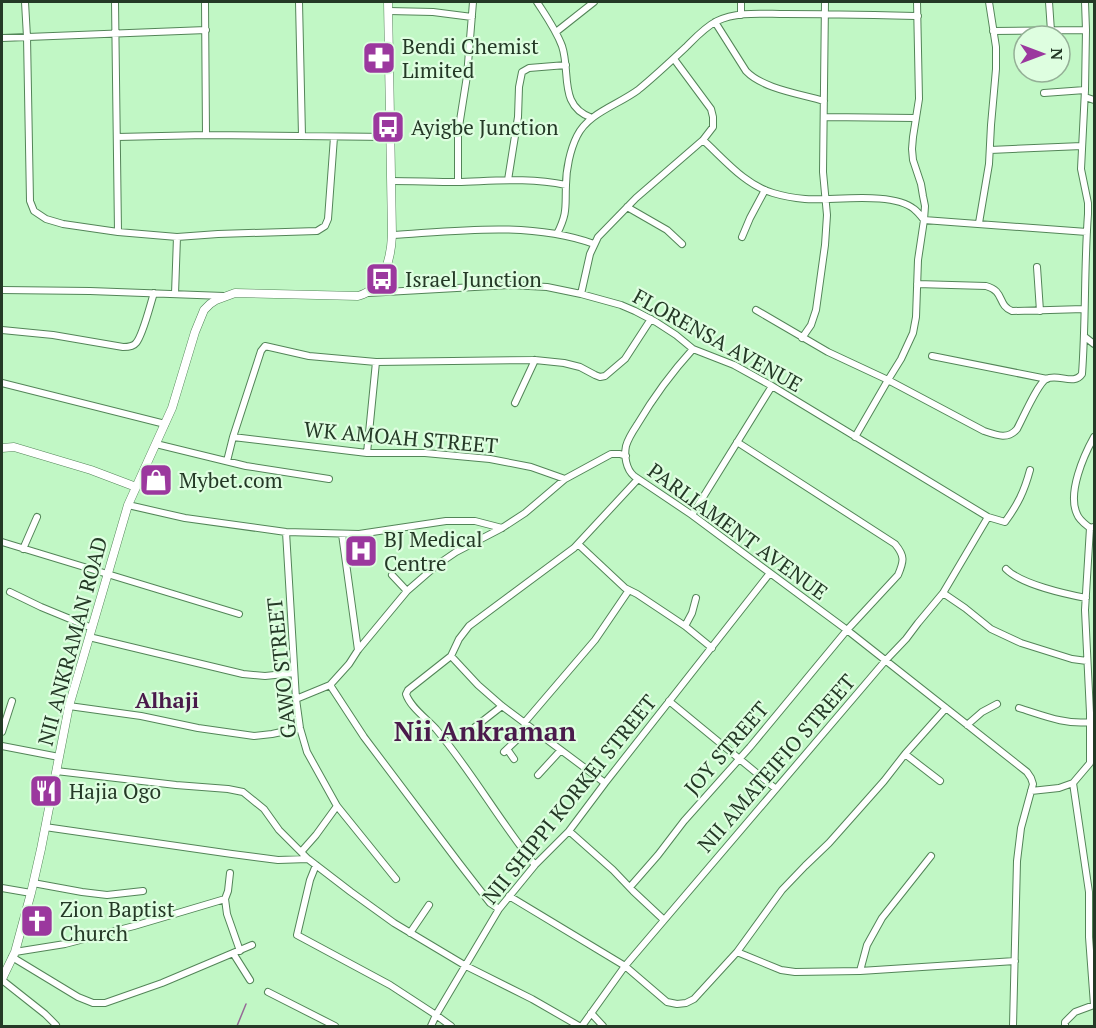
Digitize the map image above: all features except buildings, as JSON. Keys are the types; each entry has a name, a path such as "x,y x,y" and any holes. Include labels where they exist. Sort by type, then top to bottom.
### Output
{"street":[{"path":"25,2 30,201 34,211 46,219 63,224 118,232 177,237 317,231 325,226 328,219 334,136"},
{"path":"115,2 118,232"},
{"path":"205,2 206,135"},
{"path":"299,2 302,136"},
{"path":"2,290 225,296 241,293 358,297 368,293 378,283 387,265 392,246 388,2"},
{"path":"458,182 458,133 467,76 472,2"},
{"path":"537,2 556,32 562,47 566,65 567,92 570,99 578,111 592,118"},
{"path":"556,32 594,2"},
{"path":"741,2 741,15"},
{"path":"802,338 811,325 819,298 825,246 827,216 824,172 825,2"},
{"path":"855,437 902,358 913,333 916,317 920,244 925,206 913,160 913,137 919,99 918,2"},
{"path":"979,223 987,184 996,69 996,47 989,2"},
{"path":"1049,2 1051,24"},
{"path":"932,356 1047,378 1075,379 1080,378 1082,374 1088,203 1081,169 1085,94 1085,2"},
{"path":"389,11 433,12 472,17"},
{"path":"557,234 567,207 566,185 571,153 581,129 592,118 629,96 715,22 729,16 741,15 918,16"},
{"path":"715,22 752,77 775,87 824,101"},
{"path":"2,38 206,30"},
{"path":"1072,30 1086,30"},
{"path":"993,32 1012,32"},
{"path":"581,294 594,244 603,230 704,140 713,127 713,114 674,59"},
{"path":"508,180 522,72 529,68 566,65"},
{"path":"1044,93 1085,94 1095,100"},
{"path":"824,117 915,118"},
{"path":"117,137 206,135 390,137"},
{"path":"704,140 747,180 765,190 791,198 888,200 913,208 924,220 1087,232"},
{"path":"990,150 1082,146"},
{"path":"391,181 508,180 549,181 566,185"},
{"path":"742,237 765,190"},
{"path":"1086,195 1095,201"},
{"path":"627,207 667,230 682,244"},
{"path":"392,235 492,230 557,234 594,244"},
{"path":"175,294 177,237"},
{"path":"1037,267 1040,311"},
{"path":"917,284 986,286 995,289 1008,310 1016,312 1084,309"},
{"name":"FLORENSA AVENUE","path":"368,293 511,285 547,287 621,305 651,319 693,349 734,365 772,386 988,517"},
{"path":"2,330 53,335 123,347 131,346 136,343 141,334 154,293"},
{"name":"NII ANKRAMAN ROAD","path":"2,979 13,954 31,893 69,706 128,505 165,424 200,318 210,304 225,296"},
{"path":"756,310 802,338 992,434 1004,436 1013,434 1036,391 1047,378"},
{"path":"226,461 261,351 265,346 309,356 376,362 535,360 580,367 600,377 605,376 625,359 651,319"},
{"path":"1085,337 1095,344"},
{"name":"PARLIAMENT AVENUE","path":"693,349 679,364 644,413 626,444 629,472 692,515 847,630 1027,772 1033,784 1030,791"},
{"path":"515,403 535,360"},
{"path":"367,453 376,362"},
{"path":"2,383 165,424"},
{"path":"692,515 772,386"},
{"name":"WK AMOAH STREET","path":"233,437 367,453 425,453 490,459 531,467 565,479"},
{"path":"1013,1026 1017,861 1021,828 1030,791 1059,788 1073,783 1090,763 1092,712 1086,598 1092,528 1083,523 1076,513 1075,500 1080,467 1095,437"},
{"name":"JOY STREET","path":"630,887 847,630 898,575 903,559 901,551 895,544 737,442"},
{"path":"156,444 266,470 329,479"},
{"path":"2,448 14,447 46,456 136,487"},
{"path":"296,699 330,685 407,591 437,565 525,513 565,479 611,454 626,456"},
{"path":"988,517 1005,522 1024,490 1030,470"},
{"path":"535,865 451,747 428,719 408,701 406,694 451,656 459,639 470,626 578,544 638,479"},
{"path":"128,505 185,518 286,532 359,534 446,521 475,521 502,528"},
{"path":"23,549 37,517"},
{"name":"NII AMATEIFIO STREET","path":"581,1026 625,966 943,593 988,517"},
{"name":"GAWO STREET","path":"286,532 296,699 300,728 307,752 337,806 396,879"},
{"path":"342,534 358,650"},
{"path":"2,542 239,614"},
{"path":"578,544 625,588 685,626 712,648"},
{"path":"1006,569 1012,574 1047,588 1086,598"},
{"name":"NII SHIPPI KORKEI STREET","path":"431,1026 499,909 535,865 569,831 770,573"},
{"path":"392,575 407,591"},
{"path":"514,759 506,751 595,640 629,590"},
{"path":"10,592 92,628"},
{"path":"943,593 991,629 1021,643 1072,659 1088,661"},
{"path":"685,626 696,598"},
{"path":"89,637 243,674 265,676 294,673"},
{"path":"451,656 478,685 502,706 605,783"},
{"path":"330,685 364,737 459,864 490,903 499,909"},
{"path":"2,732 12,700"},
{"path":"669,701 776,789"},
{"path":"967,725 982,712 998,704"},
{"path":"69,706 254,736 300,728"},
{"path":"475,727 502,706"},
{"path":"509,896 625,966 667,1002 686,1003 694,999 737,952 782,890 830,843 946,708"},
{"path":"1019,708 1058,720 1077,723 1090,722"},
{"path":"2,746 58,757"},
{"path":"538,775 560,751"},
{"path":"905,754 940,781"},
{"path":"56,771 243,792 264,809 279,830 308,859 357,897 410,933 466,966 581,1026"},
{"path":"1065,1026 1065,1022 1075,1012 1094,1005 1089,918 1092,891 1073,783"},
{"path":"301,852 337,806"},
{"path":"45,827 278,860 308,859"},
{"path":"569,831 664,920"},
{"path":"860,971 867,945 882,918 932,856"},
{"path":"316,865 297,935 373,976 451,1026"},
{"path":"230,873 225,899 227,914 236,952 250,980"},
{"path":"33,883 100,895 142,891"},
{"path":"2,888 31,893"},
{"path":"13,954 65,944 225,899"},
{"path":"410,933 429,905"},
{"path":"13,954 78,997 93,1003 105,1003 162,983 252,945"},
{"path":"737,952 781,970 795,972 860,971 1015,961"},
{"path":"2,979 56,1025"},
{"path":"268,992 335,1026"},
{"path":"591,1013 603,1026"}],"waterway":[{"path":"237,1026 246,1004"}],"place":[{"name":"Bendi Chemist Limited","path":"379,58"},
{"name":"Ayigbe Junction","path":"388,127"},
{"name":"Israel Junction","path":"382,279"},
{"name":"Mybet.com","path":"156,480"},
{"name":"BJ Medical Centre","path":"361,551"},
{"name":"Hajia Ogo","path":"46,791"},
{"name":"Zion Baptist Church","path":"37,921"}],"district":[{"name":"Alhaji","path":"167,699"},
{"name":"Nii Ankraman","path":"485,731"}]}
